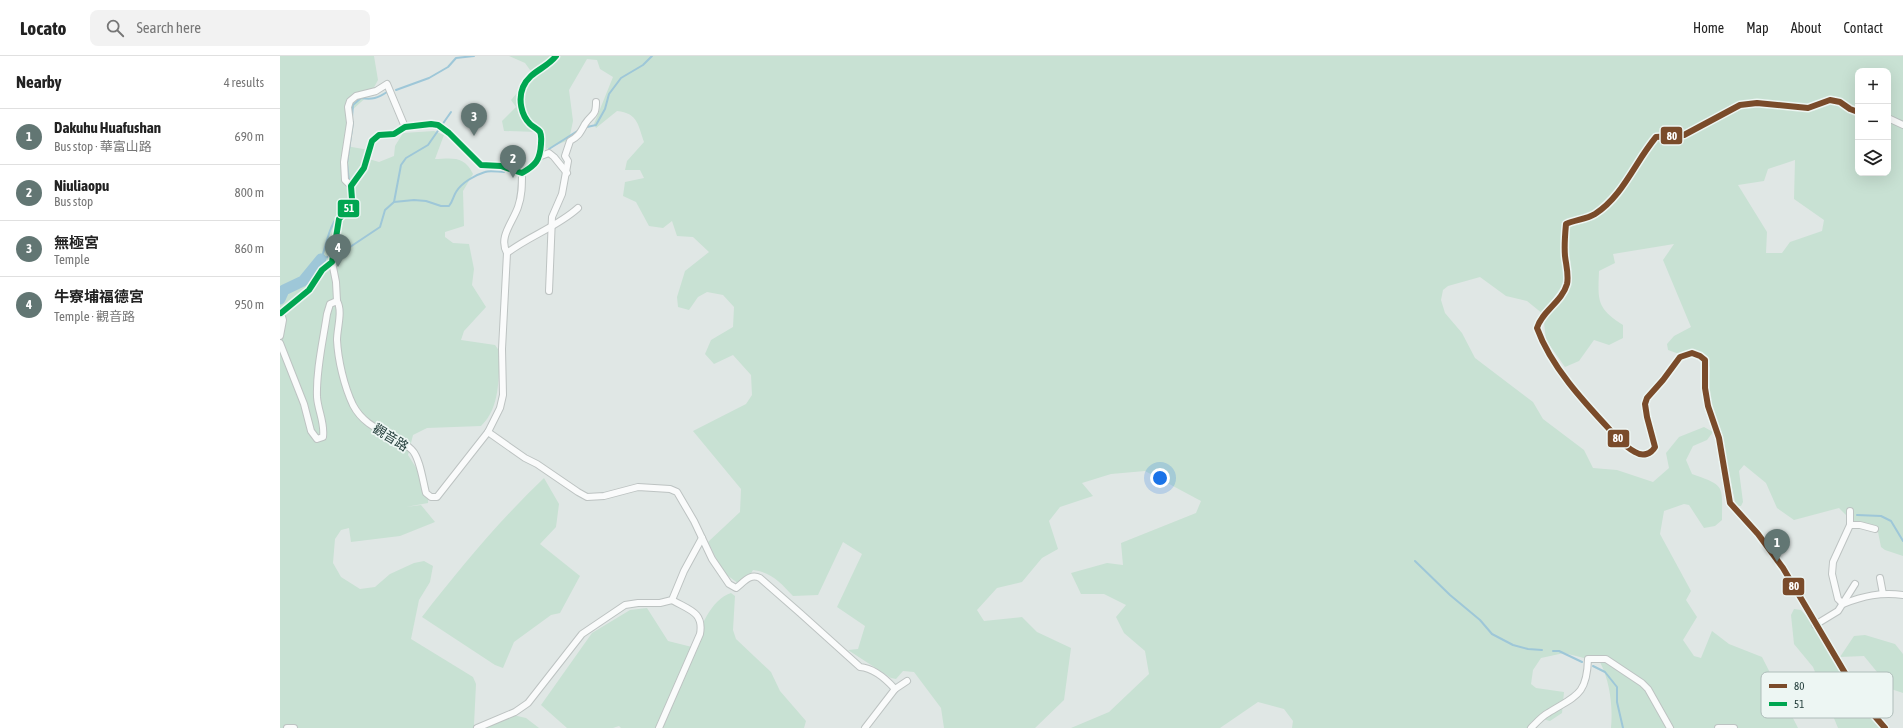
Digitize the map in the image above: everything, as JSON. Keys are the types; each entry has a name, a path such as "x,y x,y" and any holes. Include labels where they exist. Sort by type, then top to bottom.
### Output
{"street":[{"path":"541,156 542,136 539,131 529,123 521,108 521,100 523,87 531,74 546,67 556,56"},
{"path":"351,186 345,180 344,162 350,123 348,112 350,101 356,96 376,92 387,84 405,127"},
{"path":"1845,672 1815,625 1783,568 1758,534 1730,503 1719,438 1708,406 1705,388 1705,360 1692,353 1680,357 1647,398 1645,404 1647,417 1655,447 1652,452 1647,454 1636,453 1598,416 1568,379 1548,352 1537,328 1540,320 1561,296 1567,284 1566,224 1593,215 1604,207 1630,176 1640,156 1656,138 1684,135 1740,105 1757,103 1808,108 1830,100 1840,102 1855,111"},
{"path":"548,291 552,217 562,194 567,173 568,162 565,156 570,141 580,135 586,123 594,115 596,102"},
{"path":"1891,119 1903,125"},
{"path":"280,343 304,404 311,432 317,439 323,437 324,431 317,398 318,384 327,314 330,304 337,301 333,257 339,219 349,208 352,199 351,186 364,168 369,150 375,138 379,135 394,134 405,127 431,124 441,126 480,164 501,166 522,173 535,164 541,156 548,152 567,173"},
{"name":"觀音路","path":"337,301 340,307 337,331 340,360 349,394 354,406 372,427 413,450 418,459 426,493 431,497 437,497 488,432 500,408 503,395 502,349 507,253 504,245 506,232 518,208 521,195 522,173"},
{"path":"507,253 516,246 572,214 578,208"},
{"path":"280,336 283,320 281,313 309,290 322,270 333,257"},
{"path":"488,432 525,458 537,464 587,497 604,496 638,487 670,489 677,492 712,559 729,584 736,588 751,577 755,576 760,578 860,667 868,668 888,681 895,688"},
{"path":"1843,604 1838,599 1832,574 1833,562 1850,525 1850,511"},
{"path":"1850,525 1860,525 1875,529"},
{"path":"672,600 684,571 702,538"},
{"path":"1880,578 1883,594"},
{"path":"1815,625 1838,611 1855,584"},
{"path":"1843,604 1863,596 1883,594 1903,595"},
{"path":"477,728 515,712 528,703 582,634 624,605 638,603 660,603 672,600 699,616 702,624 700,634 659,728"},
{"path":"1531,728 1546,713 1568,702 1579,694 1584,683 1588,659 1606,659 1626,674 1642,683 1648,689 1670,728"},
{"path":"865,728 895,688 907,682"},
{"path":"1876,718 1885,728"},
{"path":"286,728 294,728"},
{"path":"1718,728 1734,728"}],"green space":[{"path":"280,56 374,56 378,80 371,93 351,111 346,146 369,150 369,159 379,162 394,156 395,146 403,133 434,131 444,135 435,159 458,159 470,168 473,174 463,191 464,226 445,232 445,237 453,243 469,244 474,269 472,285 486,307 464,331 461,340 495,345 500,352 497,391 492,410 481,426 427,428 413,435 408,455 429,488 428,503 406,507 421,505 435,522 400,536 351,542 349,528 341,530 335,539 333,563 341,577 360,589 375,587 390,574 414,563 424,561 433,566 430,582 419,600 411,639 473,677 476,684 474,725 478,728 280,728"},
{"path":"509,56 1903,56 1903,556 1885,550 1881,547 1878,532 1852,527 1848,517 1839,508 1794,520 1777,508 1766,483 1744,465 1739,471 1743,502 1741,506 1736,506 1718,422 1706,400 1710,368 1706,358 1699,352 1679,354 1668,350 1667,344 1674,336 1691,327 1663,260 1674,244 1613,254 1615,263 1599,271 1599,296 1603,308 1614,319 1623,325 1623,338 1609,345 1594,340 1579,361 1565,367 1546,340 1543,314 1527,301 1506,296 1480,277 1448,286 1443,290 1441,300 1445,313 1462,333 1475,358 1533,402 1543,419 1584,450 1593,468 1617,470 1653,482 1669,468 1666,453 1679,437 1704,427 1713,432 1707,440 1693,446 1686,460 1692,474 1711,481 1720,488 1722,500 1722,520 1715,526 1704,528 1689,505 1684,504 1664,511 1660,534 1691,591 1686,600 1697,617 1683,640 1694,656 1701,658 1712,631 1729,644 1762,657 1770,672 1761,672 1761,718 1793,718 1798,728 1611,728 1612,711 1610,694 1600,662 1564,653 1541,658 1533,670 1531,684 1536,688 1564,692 1562,713 1550,721 1542,719 1532,728 1292,728 1293,721 1284,709 1258,702 1220,728 1071,728 1109,712 1149,674 1145,651 1124,633 1116,617 1126,605 1104,594 1081,594 1071,573 1107,563 1123,565 1121,543 1196,513 1201,501 1145,471 1111,474 1082,483 1093,496 1060,507 1049,521 1058,549 1042,558 1022,582 997,588 977,610 984,621 1022,617 1037,632 1071,648 1064,700 1035,728 944,728 941,708 914,672 903,671 896,679 891,678 848,650 858,649 865,626 837,607 862,554 843,542 818,595 793,596 780,583 770,576 753,570 743,587 723,572 708,542 740,512 741,489 693,431 746,404 752,395 751,375 733,355 714,364 705,354 711,340 733,327 734,307 723,295 707,292 698,297 689,310 678,307 677,297 685,271 709,252 693,237 677,236 672,221 663,228 649,226 636,202 623,196 625,182 644,178 640,170 625,170 627,161 644,142 636,121 629,114 624,112 617,111 596,128 594,124 613,77 600,69 597,60 587,59 569,90 573,121 569,140 546,149 543,134 538,132 504,131 502,121 516,107 511,100 533,74 525,63","holes":["1795,160 1794,199 1824,220 1822,231 1790,242 1782,253 1766,253 1767,232 1738,185 1764,181 1768,169"]},
{"path":"544,478 559,504 556,527 540,544 580,576 560,613 551,615 514,642 503,668 495,665 422,617 480,545 527,494"},
{"path":"731,593 735,596 733,630 736,639 771,672 780,691 806,721 804,728 621,728 619,726 613,728 567,728 541,705 592,633 630,610 647,608 668,641 692,647 712,608 717,602"},
{"path":"1794,609 1801,610 1816,627 1828,652 1843,672 1815,672 1813,667 1794,644 1791,615"},
{"path":"1865,635 1895,644 1903,654 1903,693 1893,690 1893,672 1877,672 1864,656 1840,657 1854,636"},
{"path":"513,715 526,718 539,728 485,728"},
{"path":"1834,718 1877,718 1884,728 1838,728"}],"waterway":[{"path":"396,90 429,78 448,67 456,58 474,56"},
{"path":"587,127 596,125 605,109 609,94 621,78 643,65 652,56"},
{"path":"352,117 353,105 361,98 375,98 387,92"},
{"path":"394,202 401,165 406,158 428,145 451,112"},
{"path":"349,181 347,163 353,122"},
{"path":"549,149 579,130"},
{"path":"335,255 341,253 380,227 385,210 394,202 414,200 426,201 441,206 449,206 458,189 477,175 487,171 504,172"},
{"path":"321,259 331,228 349,197"},
{"path":"321,259 331,256"},
{"path":"280,299 284,290 303,281 321,259"},
{"path":"1857,515 1881,516 1891,521 1903,541"},
{"path":"1415,561 1450,595 1480,620 1492,634 1513,645 1528,649 1542,650"},
{"path":"1553,651 1559,651 1582,662"},
{"path":"1593,666 1605,672 1617,687 1617,702 1623,728"}],"transit line":[{"name":"51","path":"281,313 309,290 322,270 332,262 339,219 349,208 352,199 351,186 364,168 372,141 379,135 394,134 405,127 431,124 438,125 449,133 481,165 501,166 522,173 534,165 540,154 541,135 540,132 530,124 524,116 521,107 521,92 530,77 556,56"},
{"name":"80","path":"1844,672 1783,568 1758,534 1730,503 1719,438 1708,406 1705,388 1705,360 1692,353 1680,357 1647,398 1645,404 1647,417 1655,447 1649,453 1638,454 1623,443 1601,421 1569,383 1551,356 1537,328 1543,316 1561,296 1568,281 1565,256 1566,224 1592,216 1605,207 1621,188 1656,137 1684,135 1740,105 1757,103 1808,108 1830,100 1840,102 1855,111"},
{"name":"80","path":"1876,718 1885,728"}],"place":[{"name":"無極宮","path":"474,136"},
{"name":"Niuliaopu","path":"513,178"},
{"name":"牛寮埔福德宮","path":"338,267"},
{"name":"Dakuhu Huafushan","path":"1777,562"}]}
